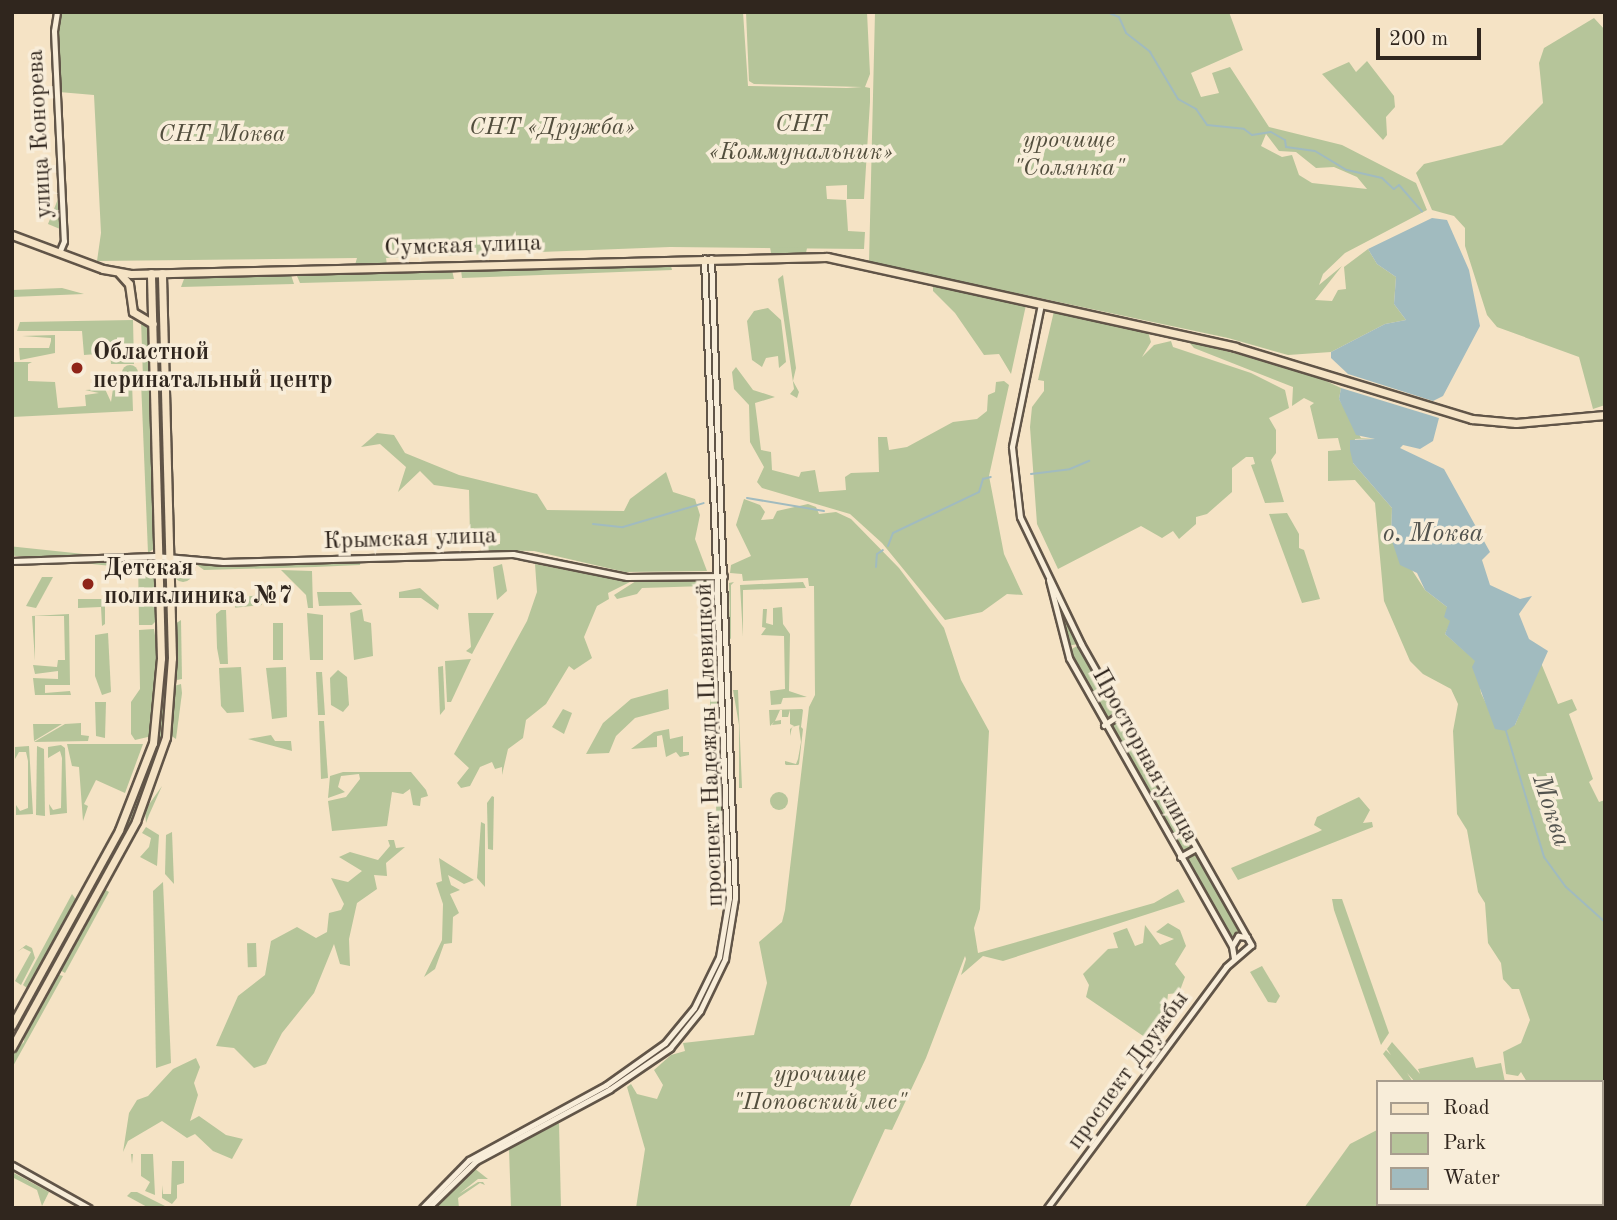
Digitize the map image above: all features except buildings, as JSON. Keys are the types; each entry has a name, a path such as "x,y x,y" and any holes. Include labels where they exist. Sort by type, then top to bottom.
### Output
{"main road":[{"name":"улица Конорева","path":"57,12 54,31 64,241 60,253"},
{"name":"Сумская улица","path":"12,235 119,273 827,257 1235,347 1456,416 1516,424 1605,415"},
{"name":"проспект Надежды Плевицкой","path":"428,1208 476,1161 610,1089 657,1058 681,1036 710,995 725,959 735,898 708,258"},
{"path":"119,273 128,284 133,312 153,319"},
{"path":"12,1025 119,830 147,766 157,720 159,547 151,273"},
{"path":"12,1047 129,835 156,775 170,711 162,273"},
{"name":"Просторная улица","path":"1041,304 1017,412 1012,470 1020,517 1076,636 1248,937"},
{"path":"153,319 158,310 163,314"},
{"path":"159,547 164,552 169,547"},
{"name":"Крымская улица","path":"12,561 159,556 169,562 223,562 513,554 627,577 721,576"},
{"path":"159,566 165,561 169,562"},
{"name":"проспект Надежды Плевицкой","path":"422,1208 469,1160 649,1056 676,1031 707,985 722,944 729,898 721,576"},
{"name":"Просторная улица","path":"1056,594 1069,659 1180,857 1233,947 1240,954"},
{"path":"1104,725 1119,715"},
{"path":"119,830 122,836 129,835"},
{"path":"113,841 119,839 122,847"},
{"path":"1180,857 1196,848"},
{"path":"1232,961 1237,936 1248,937 1250,950 1240,954"},
{"name":"проспект Дружбы","path":"1047,1208 1232,961 1240,954"},
{"path":"12,1166 89,1208"}],"green space":[{"path":"61,12 743,12 748,86 847,88 862,87 754,84 749,81 746,12 867,12 870,74 865,87 870,88 870,102 864,199 847,199 847,185 826,186 827,199 846,200 848,231 865,232 864,249 670,247 386,258 387,265 355,265 357,258 97,261 101,233 94,95 59,92 56,29"},
{"name":"урочище \"Солянка\"","path":"875,12 1229,12 1243,50 1191,73 1201,97 1219,93 1212,73 1230,67 1269,127 1342,145 1416,183 1427,210 1345,253 1323,274 1319,285 1342,266 1315,300 1332,301 1338,290 1346,289 1344,267 1368,249 1377,264 1396,277 1394,304 1406,320 1385,324 1331,352 1288,355 1228,338 869,262","holes":["1266,134 1279,151 1296,152 1316,168 1334,167 1357,177 1367,189 1312,183 1299,175 1292,155 1282,157 1261,146"]},
{"path":"1594,18 1605,30 1605,405 1593,409 1579,357 1497,327 1487,315 1465,246 1465,228 1454,216 1432,210 1416,173 1424,164 1502,145 1543,103 1539,63 1544,48"},
{"path":"1367,61 1394,96 1395,107 1386,117 1387,135 1383,140 1322,74 1349,62 1356,72"},
{"path":"60,194 60,229 48,224"},
{"path":"770,247 807,248 806,253 771,253"},
{"path":"671,266 672,270 462,278 461,270"},
{"path":"452,270 454,279 300,283 297,276"},
{"path":"291,275 294,284 181,287 184,279"},
{"path":"783,275 796,368 793,381 799,392 797,398 790,394 794,389 778,279"},
{"path":"933,284 1026,305 1011,374 999,354 984,355 955,313 933,291"},
{"path":"62,288 84,294 12,297 12,290"},
{"path":"768,308 781,320 786,362 779,368 778,356 766,358 762,367 752,360 747,321 754,311"},
{"path":"1054,311 1148,332 1151,342 1142,357 1154,345 1171,341 1173,347 1251,373 1285,390 1289,408 1269,418 1276,430 1276,453 1271,460 1284,502 1265,503 1251,465 1255,464 1253,457 1246,457 1232,468 1232,492 1207,514 1196,517 1196,524 1179,539 1173,531 1162,538 1141,526 1058,569 1037,524 1030,427 1032,407 1044,391 1044,381 1038,380"},
{"path":"158,312 166,547 164,547"},
{"path":"133,320 134,364 111,364 110,353 84,355 82,331 17,331 20,322"},
{"path":"141,320 149,329 149,378 143,378"},
{"path":"55,335 55,353 20,360 19,348 49,348 51,341 51,338 22,336"},
{"path":"1188,341 1309,373 1341,388 1339,399 1361,438 1375,438 1355,439 1353,463 1392,508 1391,538 1425,590 1447,607 1451,621 1445,634 1476,661 1481,693 1494,720 1515,725 1541,663 1558,704 1572,699 1577,710 1569,714 1593,779 1589,782 1599,802 1605,800 1605,1204 1603,1080 1526,1080 1521,1072 1518,1076 1506,1074 1503,1052 1521,1043 1530,1020 1519,989 1512,989 1503,979 1501,963 1488,943 1485,903 1478,892 1467,830 1457,814 1453,731 1458,704 1451,689 1423,674 1410,661 1384,601 1375,503 1355,480 1328,481 1328,451 1341,450 1338,438 1318,439 1310,406 1314,403 1304,398 1292,406 1293,387 1194,348"},
{"path":"12,362 32,362 28,364 28,381 55,382 58,408 86,406 85,395 99,393 85,390 105,389 111,402 114,382 137,381 132,382 133,411 12,417"},
{"path":"127,365 133,365 138,373 136,379 127,381 122,376 122,370"},
{"path":"736,367 753,390 775,397 755,403 761,450 771,452 772,470 799,477 801,472 815,470 819,492 846,490 845,477 851,473 879,472 878,437 887,437 889,450 907,447 953,422 977,419 987,411 988,395 995,392 996,382 1004,381 1009,385 989,476 1004,554 1023,595 1007,594 982,612 945,620 882,543 850,514 762,488 757,482 764,467 750,442 749,405 734,389 732,372"},
{"path":"141,381 151,381 155,548 148,553"},
{"path":"377,433 394,435 405,453 459,475 537,494 547,510 624,511 630,499 666,472 673,492 695,499 700,515 695,539 707,571 625,572 534,551 483,550 482,545 500,544 500,533 470,536 469,490 434,485 420,471 398,492 406,467 380,444 361,447"},
{"name":"урочище \"Поповский лес\"","path":"744,499 760,505 765,512 761,520 773,519 777,511 808,504 816,507 819,514 836,512 851,519 899,568 944,628 961,680 989,731 980,909 974,928 978,953 1154,903 1178,889 1185,902 1003,961 983,956 961,975 965,956 926,1058 892,1130 885,1129 849,1208 636,1208 645,1149 627,1087 631,1084 637,1094 657,1099 663,1085 654,1070 671,1055 685,1051 683,1043 754,1035 767,983 759,942 782,922 785,910 809,707 815,695 814,586 809,586 808,578 743,581 742,574 730,573 731,565 751,556 736,525"},
{"path":"1287,513 1299,534 1299,548 1304,550 1320,599 1302,603 1269,514"},
{"path":"13,547 131,559 130,568 12,556"},
{"path":"138,558 153,559 149,563 156,565 158,619 152,625 139,625"},
{"path":"361,560 360,565 315,567 204,570 197,565"},
{"path":"179,562 187,562 193,572 187,582 179,582 173,576 173,568"},
{"path":"502,564 507,591 497,600 493,567"},
{"path":"535,564 630,582 608,593 609,599 597,606 584,637 592,658 574,670 569,666 546,704 526,720 523,738 508,749 502,775 502,767 495,769 492,762 480,767 470,786 461,788 457,783 469,768 454,754 527,621 537,592"},
{"path":"165,566 169,665 164,730 146,791 124,834 151,766 161,721"},
{"path":"281,570 312,571 313,608 308,608 306,595"},
{"path":"42,577 53,577 36,608 26,606"},
{"path":"710,578 714,628 715,583 718,681 709,683 706,586 642,588 637,594 617,599 614,595 636,581"},
{"path":"734,582 731,585 731,639 727,583 730,621 729,583"},
{"path":"803,582 806,588 743,590 743,637 740,585"},
{"path":"420,588 439,605 438,610 421,598 399,598 399,592"},
{"path":"317,592 351,592 362,605 319,606"},
{"path":"261,595 262,605 235,608 234,598"},
{"path":"1059,596 1070,628 1078,644 1067,646"},
{"path":"78,599 105,599 105,624 102,626 101,607 78,608"},
{"path":"782,607 783,624 790,634 789,691 807,697 783,698 781,704 771,705 770,691 785,689 784,636 761,635 766,628 762,627 763,609 767,609 766,623 773,625 773,608"},
{"path":"362,609 364,621 371,623 373,656 354,660 350,613"},
{"path":"226,610 228,664 220,664 217,648 216,614"},
{"path":"307,613 323,615 323,660 310,660"},
{"path":"468,613 494,613 472,654 466,651 471,647"},
{"path":"69,614 70,685 45,685 45,693 70,691 71,695 35,695 33,678 58,679 58,671 35,674 33,665 57,667 58,660 65,660 64,616 35,616 35,661 32,616"},
{"path":"181,620 182,679 177,680 175,624"},
{"path":"273,623 283,623 283,660 273,660"},
{"path":"154,629 159,661 152,736 135,740 131,734 131,702 140,689 139,630"},
{"path":"108,633 111,692 102,695 95,676 95,635"},
{"path":"1079,645 1116,712 1107,718 1069,650"},
{"path":"471,659 451,702 447,702 445,661"},
{"path":"443,666 445,709 440,715 438,667"},
{"path":"241,667 244,712 227,713 221,706 219,668"},
{"path":"286,667 287,717 272,719 266,668"},
{"path":"338,670 347,677 349,705 343,712 331,705 330,678"},
{"path":"316,672 322,672 325,715 318,715"},
{"path":"181,684 176,739 170,735 174,686"},
{"path":"710,684 715,684 716,695 719,687 720,718 713,727 720,766 710,765"},
{"path":"668,689 669,709 635,718 616,736 609,753 586,754 603,723 631,699"},
{"path":"733,690 738,690 742,788 739,788 739,725"},
{"path":"95,702 106,702 105,738 96,736"},
{"path":"563,709 572,713 564,734 552,727"},
{"path":"802,709 803,710 803,729 799,764 786,765 785,761 796,764 798,759 801,742 799,725 793,727 790,724 790,710 788,717 782,717 780,710 775,721 781,720 781,724 772,725 774,722 770,726 769,710"},
{"path":"1116,720 1192,846 1183,853 1108,725"},
{"path":"319,721 324,721 328,778 321,779"},
{"path":"81,723 81,735 89,736 88,741 34,742 65,724"},
{"path":"33,724 62,724 34,741"},
{"path":"669,729 670,739 683,736 683,752 689,752 689,755 680,757 676,752 666,757 662,735 657,736 657,747 631,749 654,732"},
{"path":"271,735 275,741 291,741 292,751 248,739"},
{"path":"67,744 143,744 125,793 96,780 84,804 88,806 83,821 79,767 72,766"},
{"path":"61,745 65,748 67,813 50,815 49,804 53,810 61,808 62,758 60,751 48,758 48,747"},
{"path":"29,746 33,814 16,815 16,805 20,811 28,808 28,761 26,752 19,752 15,759 15,747"},
{"path":"37,746 44,749 45,816 36,815"},
{"path":"715,770 719,770 720,782 722,771 724,836 717,836"},
{"path":"343,772 411,772 428,796 421,798 420,806 413,805 410,789 403,794 392,792 387,826 332,831 328,801 346,797 360,779 359,774 341,776 338,787 345,792 328,798 330,776"},
{"path":"162,786 149,815 146,823 145,810"},
{"path":"779,792 785,795 788,801 785,807 779,810 773,807 770,801 773,795"},
{"path":"492,796 493,850 488,849 487,803"},
{"path":"1359,797 1370,810 1363,823 1372,822 1373,827 1238,880 1231,868 1322,830 1314,825 1317,817"},
{"path":"481,822 485,824 485,887 477,878"},
{"path":"146,827 159,835 157,866 140,857 149,847 151,838 142,833"},
{"path":"172,832 174,884 165,874 166,835"},
{"path":"388,840 394,840 396,848 405,847 386,863 387,876 374,875 377,889 357,903 349,939 350,966 340,964 334,944 314,993 282,1033 266,1064 254,1068 234,1048 216,1046 238,996 265,975 271,941 297,927 316,938 327,932 329,913 341,910 344,904 331,878 348,882 362,871 339,857 350,852 378,860 390,846"},
{"path":"118,843 94,892 90,890 115,844"},
{"path":"1195,852 1187,857 1196,852 1243,933 1231,939 1184,859 1184,856"},
{"path":"439,858 474,880 464,884 448,875 451,885 460,890 450,894 459,913 453,917 452,943 444,944 435,969 424,977 442,940 443,904 436,883 442,881"},
{"path":"163,882 171,1063 156,1068 153,891"},
{"path":"104,889 109,892 65,973 58,969"},
{"path":"89,892 93,894 12,1040 12,1032"},
{"path":"72,894 77,901 27,988 23,985"},
{"path":"1332,899 1342,899 1389,1033 1381,1045 1334,910"},
{"path":"1168,923 1180,930 1186,946 1175,964 1185,977 1179,993 1168,994 1167,1003 1173,1015 1152,1042 1086,997 1089,985 1083,974 1108,949 1118,948 1113,933 1127,928 1135,946 1143,943 1145,925 1160,945 1174,939 1156,932"},
{"path":"247,943 256,943 257,967 248,967"},
{"path":"26,945 32,948 35,958 21,985 15,981 31,952 23,948 17,952"},
{"path":"1262,966 1280,996 1276,1003 1268,1002 1250,972"},
{"path":"56,974 63,976 12,1068 12,1053 24,1042 25,1029"},
{"path":"1392,1042 1420,1074 1418,1069 1473,1057 1476,1068 1501,1063 1505,1080 1413,1080 1407,1073 1412,1080 1403,1080 1383,1054 1386,1050 1391,1055 1387,1049"},
{"path":"196,1058 200,1067 194,1083 198,1095 190,1121 199,1116 226,1135 243,1139 232,1159 213,1151 195,1134 187,1138 162,1121 128,1141 123,1152 129,1113 137,1100 148,1096 173,1069"},
{"path":"559,1123 561,1208 511,1208 509,1149"},
{"path":"1376,1131 1376,1206 1469,1208 1304,1208 1350,1144"},
{"path":"141,1154 153,1154 155,1195 145,1191 150,1182 141,1176"},
{"path":"172,1161 184,1161 184,1183 177,1185 177,1198 172,1204 162,1198 162,1185 163,1194 171,1194"},
{"path":"474,1168 488,1179 478,1179 459,1194 478,1182 485,1185 480,1183 458,1198 459,1208 432,1208"},
{"path":"12,1172 49,1192 42,1206 37,1190 12,1177"},
{"path":"131,1192 137,1192 169,1208 149,1208 127,1196"}],"water":[{"path":"1432,218 1447,220 1469,270 1480,326 1443,396 1433,401 1348,374 1331,358 1331,352 1385,324 1406,320 1394,304 1396,277 1377,264 1368,249"},
{"name":"о. Моква","path":"1341,388 1439,418 1433,441 1420,449 1403,445 1400,448 1444,469 1490,552 1482,560 1490,585 1520,599 1532,596 1519,614 1529,639 1548,651 1515,725 1506,731 1495,729 1472,667 1475,661 1445,634 1450,621 1444,617 1447,607 1425,590 1417,573 1400,565 1391,538 1392,508 1353,463 1350,450 1350,440 1375,439 1356,435 1339,399"}],"waterway":[{"path":"1107,12 1119,17 1126,33 1150,52 1178,99 1196,109 1207,125 1244,129 1252,135 1271,132 1285,140 1286,147 1315,151 1347,170 1382,178 1394,189 1399,185 1422,211"},
{"path":"1031,474 1070,469 1089,461"},
{"path":"888,546 893,533 979,492 983,479 991,477"},
{"path":"747,498 824,511"},
{"path":"593,524 623,527 704,503"},
{"path":"876,567 877,554 883,550"},
{"name":"Моква","path":"1506,731 1544,857 1566,887 1605,922"}],"place":[{"name":"Областной перинатальный центр","path":"77,368"},
{"name":"Детская поликлиника №7","path":"88,584"}],"park label":[{"name":"СНТ «Дружба»","path":"552,129"},
{"name":"СНТ Моква","path":"222,136"},
{"name":"СНТ «Коммунальник»","path":"801,140"}]}
